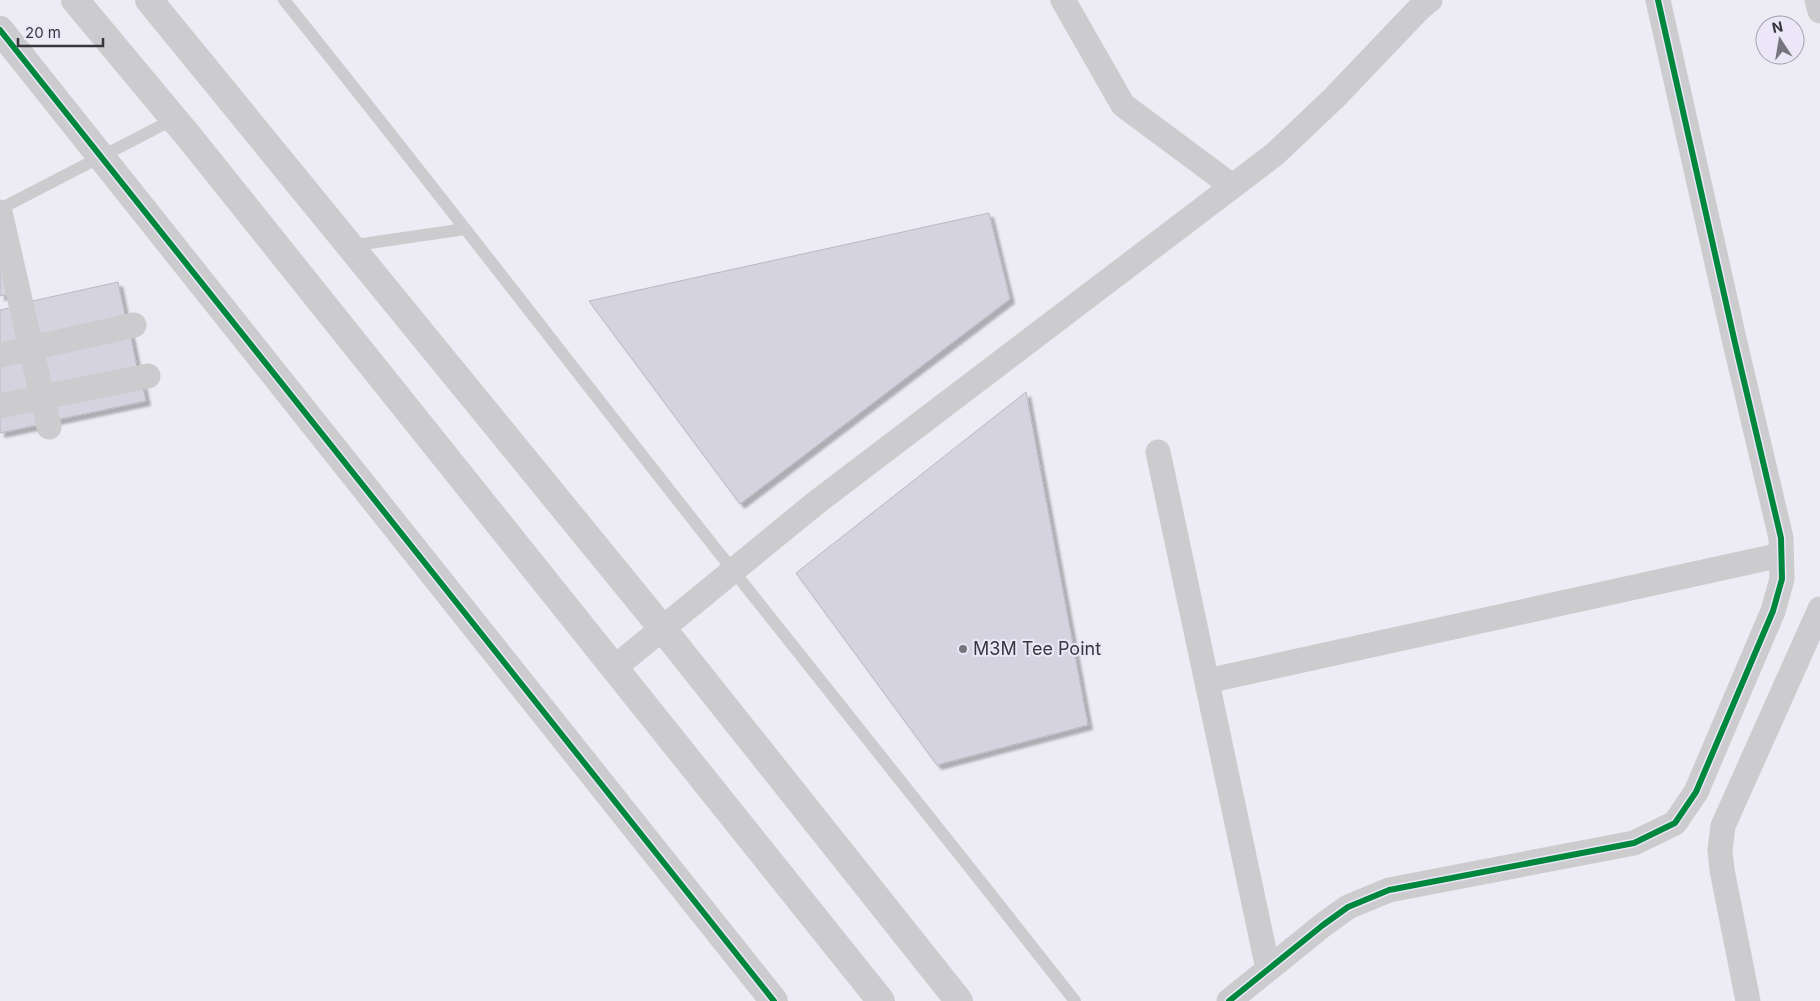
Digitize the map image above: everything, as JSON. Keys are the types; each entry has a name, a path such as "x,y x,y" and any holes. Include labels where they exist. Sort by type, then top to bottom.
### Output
{"main road":[{"path":"75,0 174,120 880,1001"},
{"path":"149,0 662,628 959,1001"},
{"path":"0,30 774,1001"}],"street":[{"path":"1063,0 1124,104 1232,186"},
{"path":"614,668 817,502 1275,154 1334,98 1418,10 1430,0"},
{"path":"1230,1001 1322,925 1348,908 1389,890 1634,843 1675,823 1696,792 1773,611 1782,579 1781,555 1780,538 1658,0"},
{"path":"1817,0 1820,11"},
{"path":"0,210 10,300 31,348 49,427"},
{"path":"0,354 134,325"},
{"path":"0,406 148,376"},
{"path":"1158,452 1268,970"},
{"path":"1207,681 1781,555"},
{"path":"1748,1001 1722,870 1720,850 1723,826 1820,609"}],"lane":[{"path":"284,0 1075,1001"},
{"path":"0,210 100,156 174,120"},
{"path":"349,246 465,229"}],"building":[{"path":"989,213 1010,299 740,504 589,301"},
{"path":"0,258 15,293 0,296"},
{"path":"118,282 126,320 36,340 28,302"},
{"path":"18,306 26,343 0,348 0,310"},
{"path":"130,333 138,372 47,390 39,352"},
{"path":"30,356 37,390 0,398 0,362"},
{"path":"142,383 146,401 56,420 52,401"},
{"name":"M3M Tee Point","path":"1026,392 1088,725 937,765 796,573"},
{"path":"40,405 43,424 0,433 0,413"}],"cycle path":[{"path":"1229,1001 1348,907 1389,890 1634,843 1675,823 1696,792 1773,611 1782,579 1781,538 1658,0"},
{"path":"0,30 774,1001"}],"place":[{"name":"M3M Tee Point","path":"963,649"}]}
